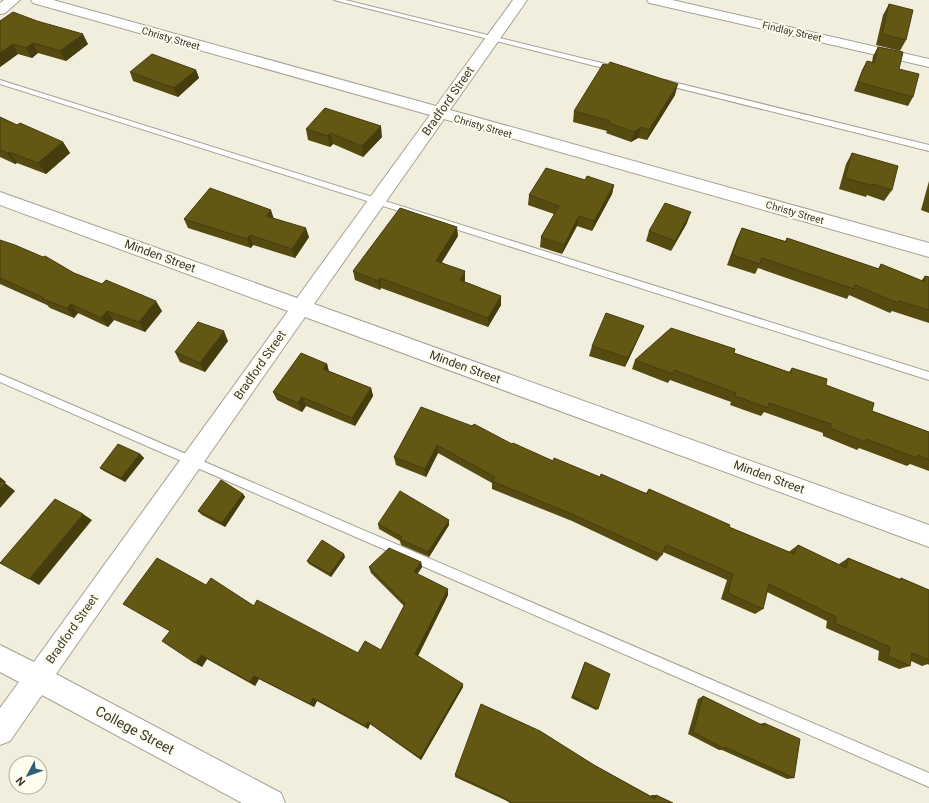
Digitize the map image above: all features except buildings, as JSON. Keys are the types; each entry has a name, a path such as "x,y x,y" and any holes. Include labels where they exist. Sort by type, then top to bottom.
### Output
{"street":[{"path":"0,10 14,0"},
{"name":"Christy Street","path":"38,0 439,114 929,250"},
{"name":"Bradford Street","path":"0,731 520,0"},
{"name":"Findlay Street","path":"654,0 929,63"},
{"name":"Minden Street","path":"0,198 929,536"},
{"name":"College Street","path":"0,658 271,803"}],"lane":[{"path":"337,0 623,71"},
{"path":"661,80 929,148"},
{"path":"0,82 377,200 929,376"},
{"path":"0,378 929,780"}]}
